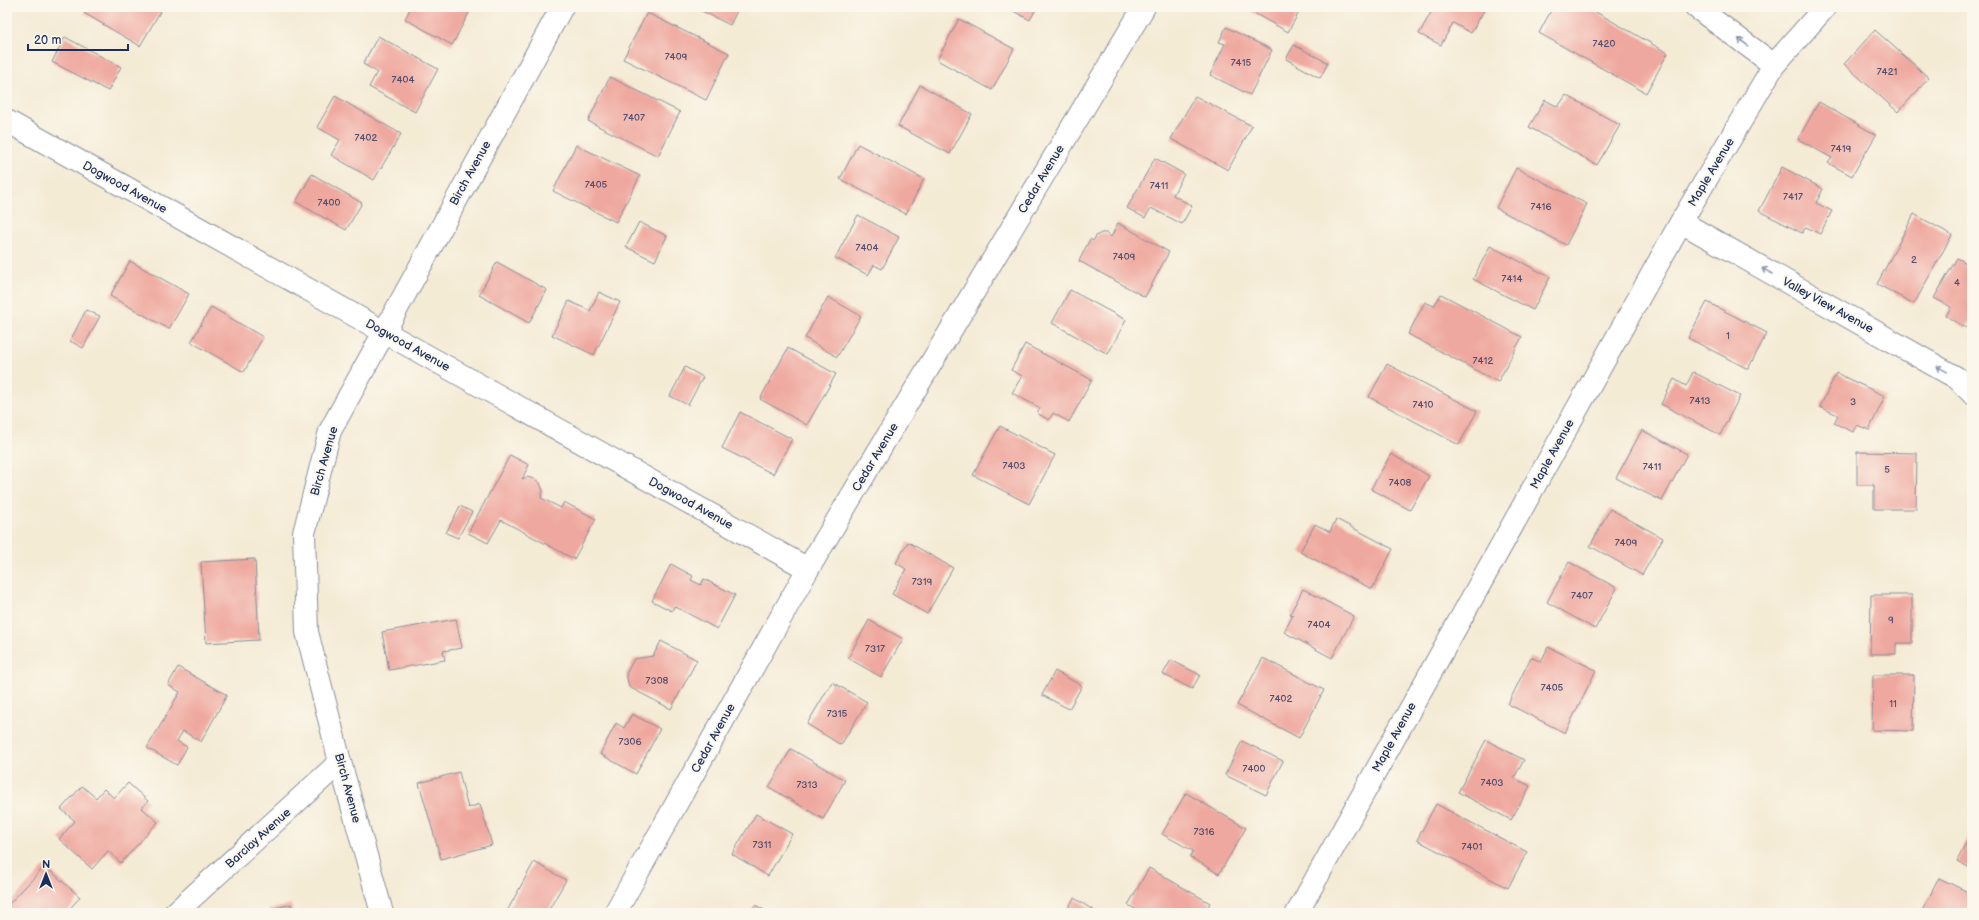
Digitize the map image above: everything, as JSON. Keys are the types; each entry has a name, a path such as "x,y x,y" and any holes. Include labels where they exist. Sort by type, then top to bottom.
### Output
{"street":[{"name":"Birch Avenue","path":"382,913 340,762 307,632 304,533 330,431 383,331 562,7"},
{"name":"Cedar Avenue","path":"615,913 808,569 1144,7"},
{"path":"1696,7 1774,65"},
{"name":"Maple Avenue","path":"1297,913 1681,222 1774,65 1825,7"},
{"name":"Dogwood Avenue","path":"7,121 808,569"},
{"name":"Valley View Avenue","path":"1681,222 1957,378 1972,393"},
{"name":"Barclay Avenue","path":"175,913 340,762"}],"building":[{"path":"88,7 163,7 140,46 84,13"},
{"path":"411,7 472,7 452,45 405,19"},
{"path":"694,7 739,7 730,25"},
{"path":"1006,7 1037,7 1030,20"},
{"path":"1243,7 1302,7 1288,32"},
{"path":"1434,7 1486,7 1471,33 1453,23 1441,45 1419,34"},
{"path":"1553,7 1587,7 1668,53 1646,93 1539,33"},
{"path":"647,13 729,53 706,100 623,59"},
{"path":"959,19 1014,49 992,90 937,60"},
{"path":"1226,27 1272,50 1250,95 1210,75 1225,44 1219,42"},
{"path":"1875,30 1929,78 1898,112 1844,64"},
{"path":"378,36 438,69 415,112 369,87 377,72 363,64"},
{"path":"65,37 121,67 108,91 52,62"},
{"path":"1294,45 1328,63 1320,78 1286,59"},
{"path":"610,77 680,112 658,156 588,121"},
{"path":"920,85 972,114 950,154 898,126"},
{"path":"1566,95 1620,125 1597,165 1529,127 1545,100 1558,107"},
{"path":"335,96 401,134 374,180 331,155 340,140 317,127"},
{"path":"1195,96 1252,126 1228,170 1171,139"},
{"path":"1819,102 1876,135 1852,176 1828,163 1832,158 1798,139"},
{"path":"858,144 924,179 906,214 840,179"},
{"path":"576,145 640,176 616,222 553,191"},
{"path":"1155,158 1184,174 1173,195 1192,206 1182,224 1151,208 1145,218 1127,208"},
{"path":"1782,167 1823,189 1816,203 1832,211 1820,234 1806,227 1802,233 1759,211"},
{"path":"1516,168 1587,204 1566,245 1496,208"},
{"path":"312,174 362,203 346,230 296,202"},
{"path":"1914,214 1952,235 1914,304 1877,284"},
{"path":"858,215 899,237 882,269 874,265 868,275 835,258"},
{"path":"639,222 667,236 655,261 626,247"},
{"path":"1118,223 1169,252 1145,297 1079,261 1090,239 1093,241 1096,236 1101,233 1107,233 1111,237"},
{"path":"1490,246 1550,277 1533,310 1473,279"},
{"path":"1957,258 1972,266 1972,319 1966,328 1946,316 1951,307 1934,298"},
{"path":"130,261 189,294 169,329 110,296"},
{"path":"497,262 547,290 529,323 479,295"},
{"path":"1070,290 1126,320 1108,354 1052,323"},
{"path":"599,292 620,302 594,355 552,335 569,301 590,311"},
{"path":"1441,294 1522,337 1498,382 1408,334 1425,302 1434,306"},
{"path":"828,297 861,316 837,357 805,338"},
{"path":"1707,302 1767,333 1748,369 1688,338"},
{"path":"211,307 263,337 244,372 191,342"},
{"path":"86,310 100,316 83,348 70,341"},
{"path":"1025,344 1092,380 1069,422 1053,413 1049,420 1037,413 1040,408 1012,393 1022,376 1011,370"},
{"path":"788,348 836,374 807,425 760,399"},
{"path":"1387,364 1477,411 1459,445 1369,397"},
{"path":"685,367 703,377 688,405 670,396"},
{"path":"1693,372 1740,396 1720,435 1661,404 1674,379 1686,386"},
{"path":"1836,373 1885,396 1869,430 1857,425 1853,432 1834,423 1838,415 1820,407"},
{"path":"740,412 792,439 773,474 722,448"},
{"path":"1000,426 1055,455 1029,504 973,475"},
{"path":"1642,430 1687,454 1662,501 1616,478"},
{"path":"1857,452 1917,453 1916,509 1874,509 1874,485 1857,485"},
{"path":"1391,454 1429,476 1410,510 1371,489"},
{"path":"510,455 529,465 522,479 527,477 535,479 540,483 543,491 541,498 561,508 564,502 596,519 574,559 501,520 488,543 468,533"},
{"path":"460,506 472,512 458,538 446,533"},
{"path":"1610,509 1663,538 1642,575 1590,546"},
{"path":"1336,519 1393,549 1372,589 1300,552 1315,524 1330,532"},
{"path":"908,542 953,568 927,614 892,594 906,569 896,563"},
{"path":"255,559 259,640 206,643 201,562"},
{"path":"1569,562 1617,588 1595,629 1547,602"},
{"path":"671,564 693,576 691,580 701,585 704,579 735,595 717,629 674,606 672,611 652,601"},
{"path":"1303,589 1354,616 1332,658 1284,632 1293,615 1290,614"},
{"path":"1871,595 1912,595 1912,643 1896,643 1896,654 1870,654"},
{"path":"456,619 462,648 443,651 445,660 389,670 382,632"},
{"path":"869,620 903,639 881,677 848,658"},
{"path":"661,641 697,660 671,709 629,687 626,674 634,659 653,656"},
{"path":"1548,647 1596,670 1565,733 1508,704 1531,657 1541,662"},
{"path":"1263,658 1324,690 1299,738 1237,705"},
{"path":"1171,660 1200,675 1192,689 1163,674"},
{"path":"178,667 227,695 201,742 183,731 177,741 187,747 177,765 147,748 180,692 168,685"},
{"path":"1055,671 1082,686 1069,709 1042,695"},
{"path":"1873,675 1914,675 1913,731 1872,730"},
{"path":"832,682 867,702 841,745 807,724"},
{"path":"632,714 660,729 636,774 600,754 616,723 624,728"},
{"path":"1486,740 1524,760 1514,778 1530,786 1511,820 1458,792"},
{"path":"1242,741 1283,761 1266,795 1225,775"},
{"path":"791,749 845,780 823,819 769,787"},
{"path":"459,772 468,808 480,804 492,845 441,859 419,783"},
{"path":"128,783 148,801 142,808 158,822 121,863 108,851 92,869 59,839 75,821 61,809 82,786 96,798 104,789 114,798"},
{"path":"1186,793 1246,828 1219,874 1190,857 1193,851 1162,834"},
{"path":"1436,804 1527,852 1508,888 1417,840"},
{"path":"756,814 792,834 768,876 732,854"},
{"path":"1972,831 1972,869 1957,861"},
{"path":"534,862 566,880 547,913 506,913"},
{"path":"45,866 80,897 66,913 7,913 7,906"},
{"path":"1149,868 1210,903 1205,913 1143,913 1128,905"},
{"path":"1939,878 1972,894 1972,913 1921,913"},
{"path":"1074,898 1098,913 1065,913"},
{"path":"291,904 293,913 270,913 269,910"},
{"path":"755,905 770,913 751,913"}]}
